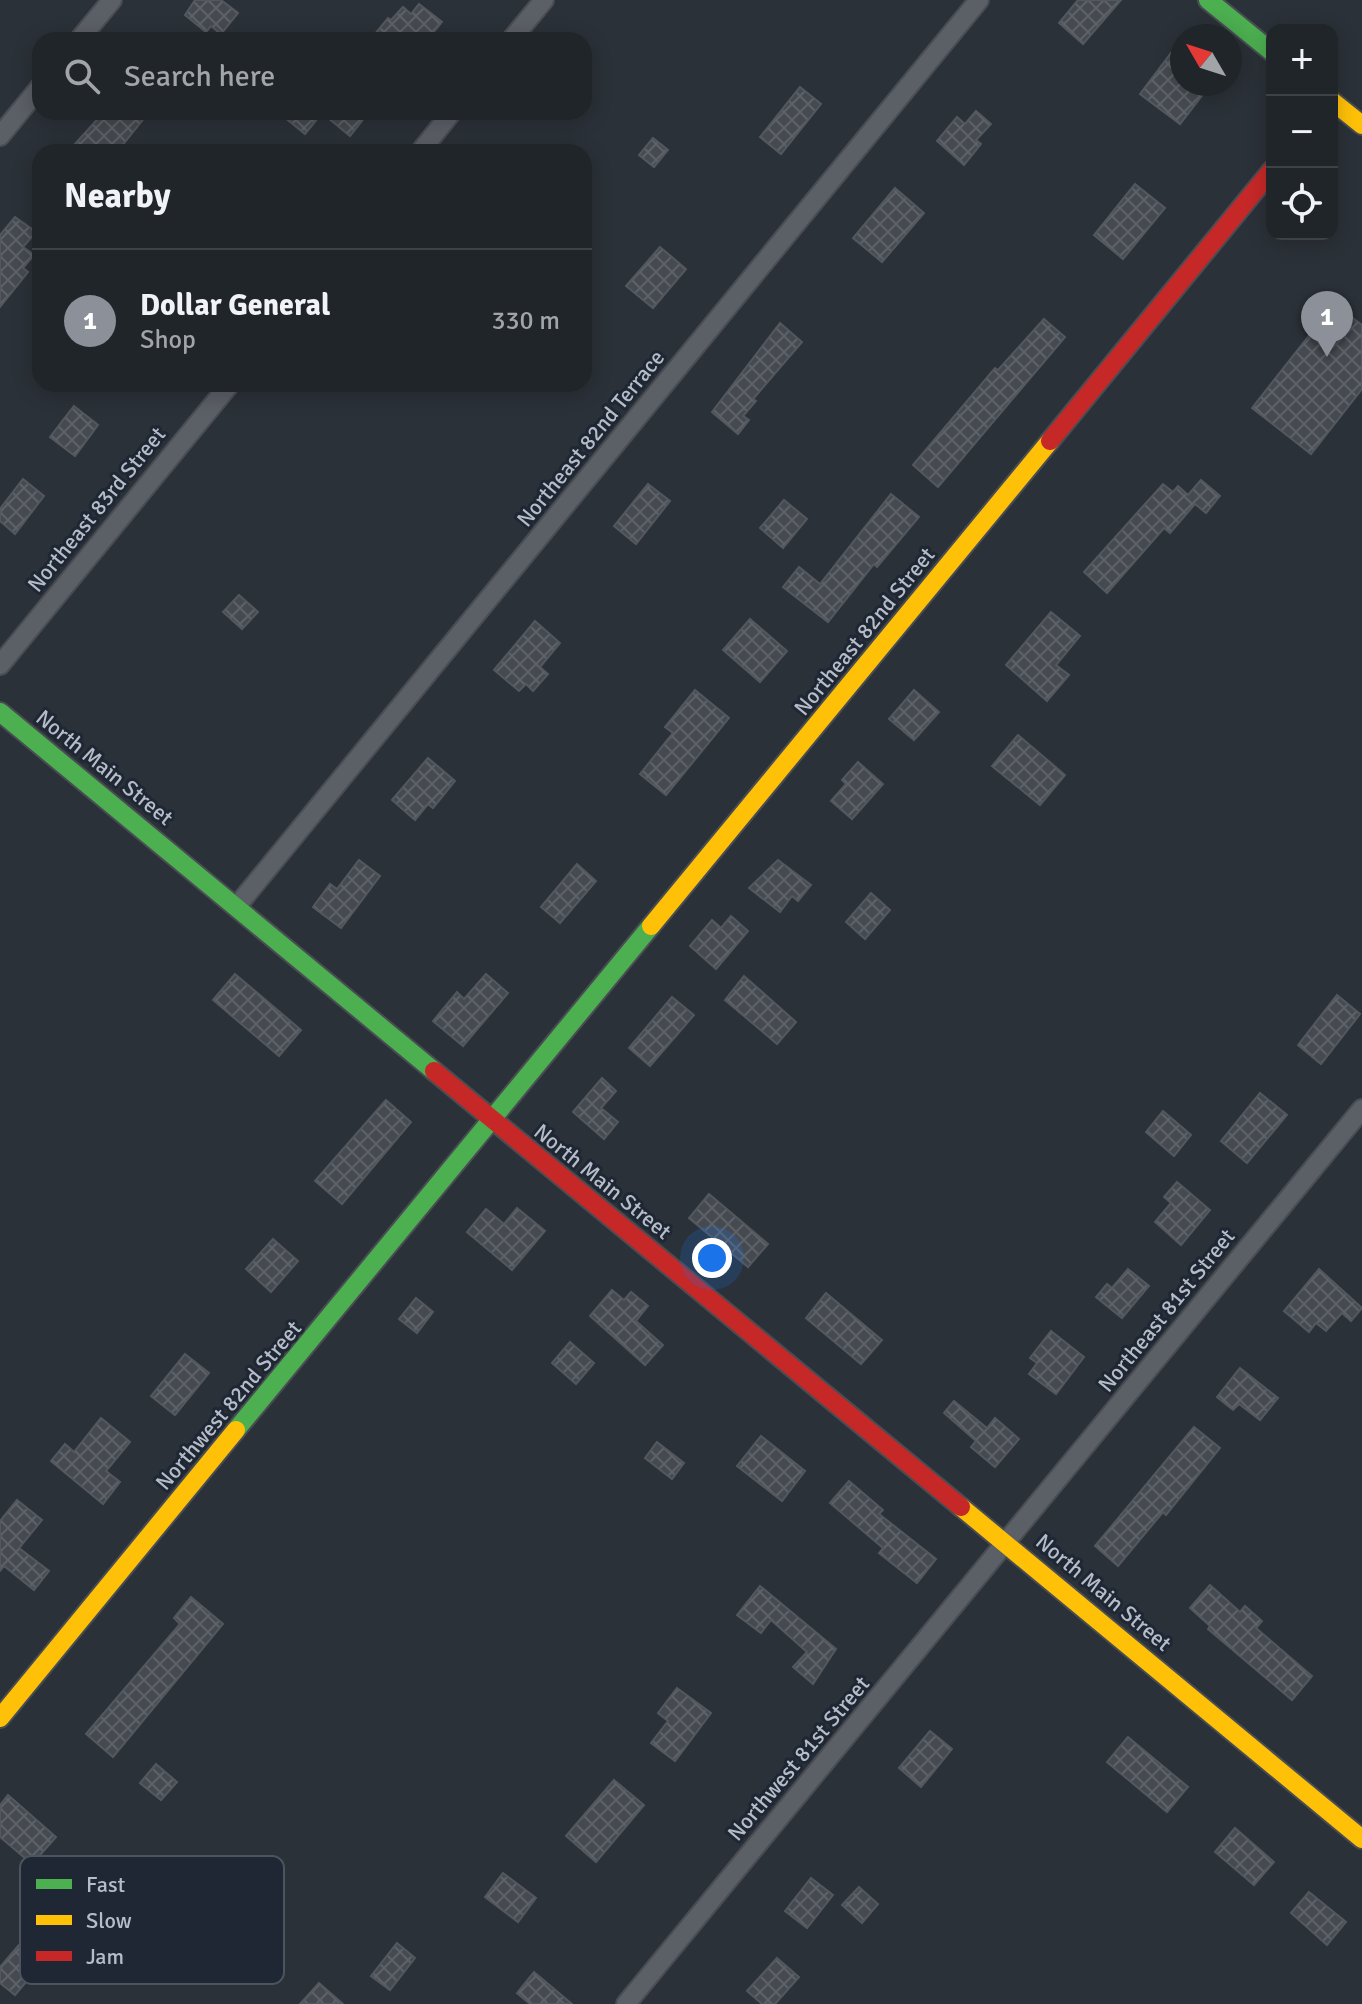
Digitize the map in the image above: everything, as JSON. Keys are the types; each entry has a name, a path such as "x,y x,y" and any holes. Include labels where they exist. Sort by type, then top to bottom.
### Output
{"street":[{"path":"86,32 112,0"},
{"path":"518,32 544,0"},
{"name":"Northeast 82nd Terrace","path":"237,906 979,0"},
{"path":"1208,0 1266,47"},
{"path":"0,136 32,97"},
{"path":"1338,106 1362,125"},
{"path":"426,144 446,120"},
{"name":"Northeast 82nd Street","path":"493,1122 1266,177"},
{"name":"Northeast 83rd Street","path":"0,665 223,392"},
{"name":"North Main Street","path":"0,712 493,1122 1007,1542 1362,1839"},
{"name":"Northeast 81st Street","path":"1007,1542 1362,1109"},
{"name":"Northwest 82nd Street","path":"0,1718 493,1122"},
{"name":"Northwest 81st Street","path":"626,2004 1007,1542"}],"building":[{"path":"195,0 221,0 238,13 223,32 211,26 206,32 185,15"},
{"path":"1078,0 1121,0 1083,44 1059,23"},
{"path":"419,4 442,22 434,32 377,32 403,7 411,14"},
{"path":"1170,54 1170,96 1202,96 1180,124 1140,94"},
{"path":"800,87 821,104 781,154 760,137"},
{"path":"976,111 991,124 976,140 981,144 964,165 937,141 957,117 965,124"},
{"path":"97,120 143,120 123,144 75,144"},
{"path":"288,120 316,120 305,134"},
{"path":"331,120 363,120 350,136"},
{"path":"653,138 668,150 654,167 639,155"},
{"path":"1135,184 1165,208 1123,259 1094,235"},
{"path":"895,188 924,213 882,262 853,238"},
{"path":"15,217 32,229 32,237 23,247 32,254 23,268 28,272 0,307 0,235"},
{"path":"660,247 686,269 653,308 626,286"},
{"path":"1334,304 1362,325 1362,389 1311,454 1252,408"},
{"path":"1044,319 1065,337 938,487 913,465 995,368 998,370"},
{"path":"780,323 802,342 753,399 756,401 743,416 749,420 738,434 712,412"},
{"path":"74,406 98,425 75,456 50,437"},
{"path":"23,479 44,496 15,534 0,521 0,509"},
{"path":"1201,480 1220,496 1206,513 1195,504 1170,533 1164,528 1107,593 1084,572 1163,484 1173,492 1178,486 1188,495"},
{"path":"648,484 670,501 636,544 614,526"},
{"path":"891,494 919,517 877,567 874,564 828,622 783,587 799,567 820,584"},
{"path":"784,500 807,519 783,548 760,528"},
{"path":"239,595 258,612 242,629 223,612"},
{"path":"1051,612 1080,636 1056,665 1069,675 1047,701 1006,665"},
{"path":"750,619 787,651 760,682 723,650"},
{"path":"535,621 560,643 540,667 548,674 533,691 526,684 519,691 494,670"},
{"path":"695,690 729,718 666,795 640,774 673,733 665,727"},
{"path":"914,690 939,712 914,740 889,719"},
{"path":"1018,735 1065,775 1040,805 992,766"},
{"path":"428,758 455,781 433,808 428,804 415,820 392,800"},
{"path":"858,762 883,784 852,819 831,801 846,784 842,780"},
{"path":"359,860 380,876 341,928 313,907 330,884 337,889"},
{"path":"778,860 811,885 798,901 792,896 780,912 749,888"},
{"path":"577,864 596,881 560,923 541,907"},
{"path":"871,893 890,910 865,939 846,922"},
{"path":"731,916 748,931 716,969 690,946 712,920 721,928"},
{"path":"235,974 301,1030 279,1056 213,1000"},
{"path":"486,974 508,993 463,1046 433,1021 457,992 464,999"},
{"path":"744,976 796,1022 777,1044 725,1000"},
{"path":"1337,995 1360,1014 1321,1064 1298,1045"},
{"path":"672,997 694,1015 650,1066 629,1048"},
{"path":"602,1078 616,1091 601,1108 618,1122 604,1139 573,1112"},
{"path":"1260,1093 1287,1115 1247,1163 1221,1141"},
{"path":"386,1100 411,1122 342,1204 315,1181"},
{"path":"1163,1111 1191,1135 1174,1156 1146,1132"},
{"path":"1177,1182 1210,1210 1181,1245 1155,1222 1171,1203 1164,1197"},
{"path":"709,1194 768,1244 748,1267 689,1218"},
{"path":"517,1208 545,1231 512,1270 467,1232 486,1209 504,1224"},
{"path":"273,1239 298,1261 271,1292 246,1269"},
{"path":"1128,1269 1149,1286 1122,1318 1096,1297 1107,1284 1112,1288"},
{"path":"1319,1269 1362,1308 1351,1321 1342,1313 1326,1331 1316,1323 1309,1332 1284,1311"},
{"path":"612,1290 624,1300 631,1292 648,1306 636,1321 663,1345 645,1365 590,1316"},
{"path":"826,1293 882,1340 861,1364 806,1318"},
{"path":"416,1298 433,1312 417,1333 399,1319"},
{"path":"1051,1331 1084,1357 1056,1394 1029,1374 1037,1363 1030,1358"},
{"path":"570,1342 594,1363 576,1384 552,1363"},
{"path":"185,1354 209,1373 175,1415 151,1396"},
{"path":"1240,1368 1278,1398 1260,1420 1239,1404 1233,1410 1217,1397"},
{"path":"954,1401 987,1428 995,1418 1019,1439 995,1467 971,1447 976,1441 944,1413"},
{"path":"101,1418 130,1442 106,1471 120,1482 103,1504 51,1461 65,1444 74,1452"},
{"path":"1194,1427 1220,1448 1166,1515 1163,1512 1118,1566 1095,1546"},
{"path":"761,1436 805,1471 782,1501 737,1466"},
{"path":"657,1442 684,1463 672,1479 645,1458"},
{"path":"849,1481 883,1510 879,1514 936,1559 917,1583 879,1553 883,1548 830,1503"},
{"path":"17,1500 42,1520 19,1548 49,1571 34,1590 4,1566 0,1571 0,1521"},
{"path":"1210,1585 1240,1612 1245,1606 1262,1621 1256,1628 1312,1676 1292,1700 1208,1629 1210,1626 1190,1608"},
{"path":"760,1586 836,1649 813,1684 793,1667 807,1652 771,1620 761,1633 737,1615"},
{"path":"191,1597 223,1624 113,1757 86,1734 180,1624 174,1618"},
{"path":"677,1688 711,1713 675,1761 651,1743 668,1721 658,1713"},
{"path":"930,1731 952,1749 921,1787 899,1768"},
{"path":"1128,1737 1188,1787 1167,1812 1107,1762"},
{"path":"156,1764 177,1782 161,1800 140,1783"},
{"path":"614,1780 644,1805 596,1862 566,1836"},
{"path":"8,1795 56,1837 39,1856 23,1856 0,1837 0,1805"},
{"path":"1235,1828 1274,1862 1254,1885 1215,1852"},
{"path":"503,1873 536,1898 518,1922 485,1897"},
{"path":"811,1878 833,1895 807,1928 785,1911"},
{"path":"859,1887 878,1904 862,1923 842,1905"},
{"path":"1309,1892 1346,1922 1327,1945 1291,1913"},
{"path":"397,1943 415,1958 390,1990 371,1976"},
{"path":"20,1944 20,1984 24,1984 15,1995 0,1983 0,1967"},
{"path":"777,1958 799,1977 775,2004 762,2004 747,1991"},
{"path":"534,1972 572,2004 530,2004 517,1993"},
{"path":"319,1983 343,2004 300,2004"}],"traffic: fast":[{"path":"1208,0 1266,47"},
{"path":"0,712 434,1071"},
{"path":"236,1430 651,926"}],"traffic: slow":[{"path":"1338,106 1362,125"},
{"path":"651,926 1050,441"},
{"path":"0,1718 236,1430"},
{"path":"961,1507 1362,1839"}],"traffic: jam":[{"path":"1050,441 1266,177"},
{"path":"434,1071 961,1507"}],"place":[{"name":"Dollar General","path":"1327,357"}]}
